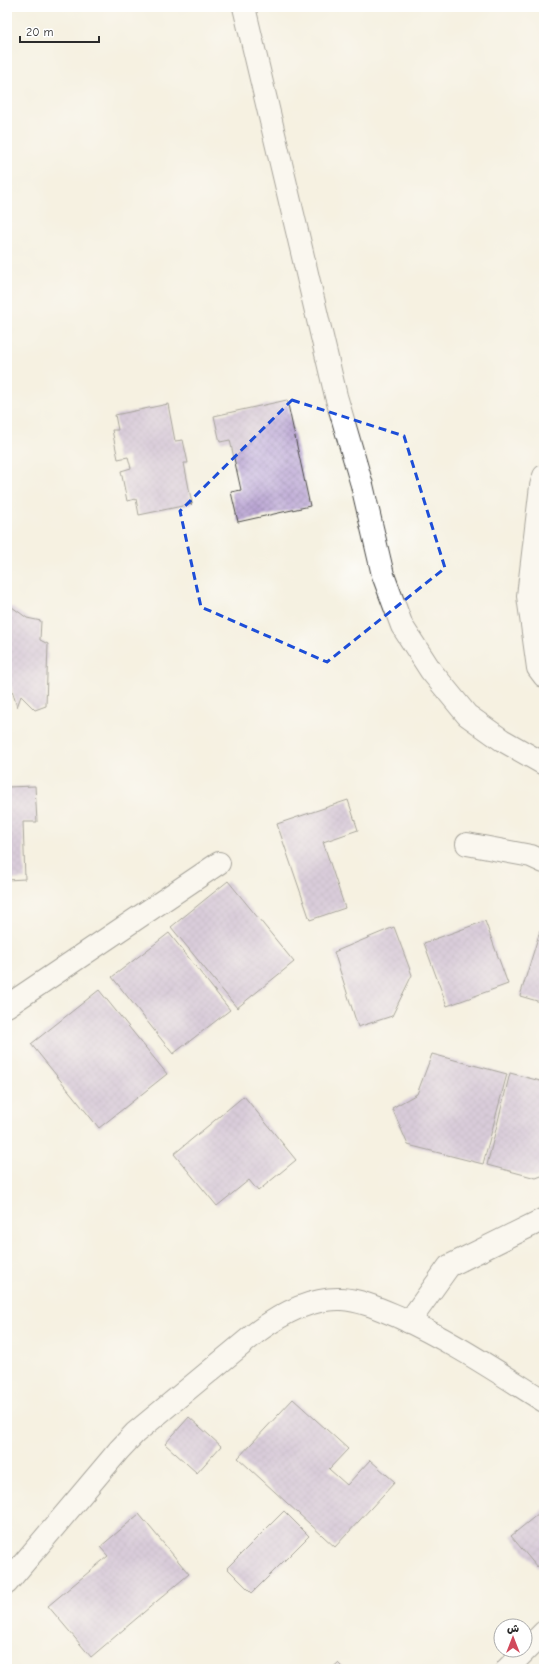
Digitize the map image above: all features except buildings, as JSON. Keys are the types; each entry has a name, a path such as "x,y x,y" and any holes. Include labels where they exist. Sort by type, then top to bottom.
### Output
{"street":[{"path":"244,7 336,396 362,485 382,575 402,626 431,671 468,715 502,740 544,764"},
{"path":"544,476 541,486 528,596 538,668 544,676"},
{"path":"468,844 531,856 544,862"},
{"path":"7,1006 219,863"},
{"path":"409,1322 449,1266 544,1219"},
{"path":"7,1583 118,1450 135,1433 257,1332 291,1310 315,1302 340,1299 360,1302 409,1322 448,1341 544,1401"},
{"path":"507,1669 544,1632"}],"highlighted area":[{"path":"292,400 404,436 445,568 327,662 201,607 180,511"}]}
